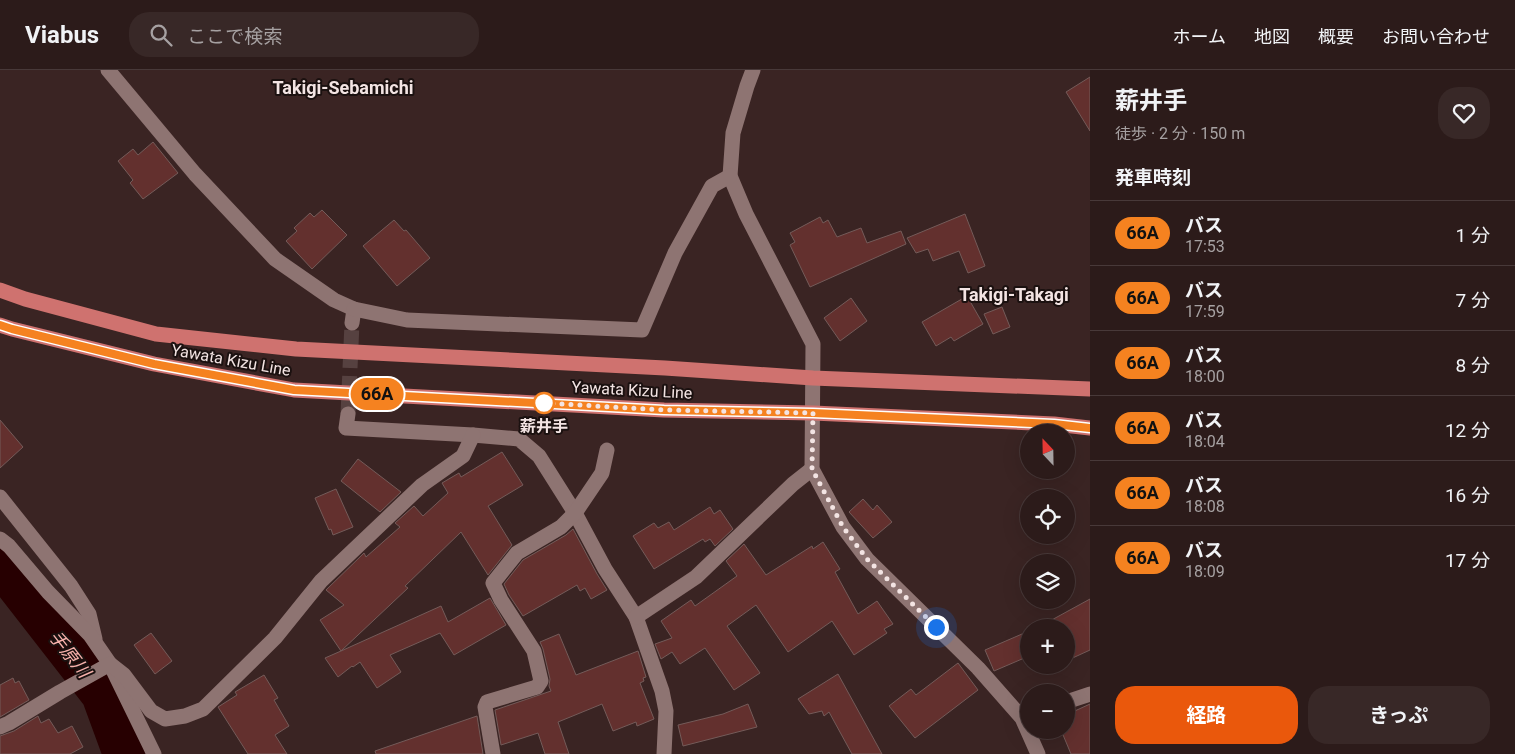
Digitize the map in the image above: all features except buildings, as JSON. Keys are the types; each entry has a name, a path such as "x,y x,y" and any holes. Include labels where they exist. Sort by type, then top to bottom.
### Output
{"main road":[{"name":"Yawata Kizu Line","path":"0,290 25,299 156,334 296,349 665,368 813,378 1090,389"},
{"name":"Yawata Kizu Line","path":"0,325 154,364 294,390 664,410 813,413 1054,424 1090,428"}],"street":[{"path":"108,70 196,174 275,259 334,300 353,316 642,330 675,253 712,186 730,176"},
{"path":"753,70 733,133 730,176 746,214 813,344 812,469 843,527 867,559 1020,712"},
{"path":"348,414 346,428 519,438 539,456 575,513 605,569 636,617 662,691 666,711 664,754"},
{"path":"0,727 105,668 124,675 151,711 165,719 185,716 203,709 275,638 321,581 422,484 463,456 473,434"},
{"path":"492,754 485,707 487,702 537,687 541,681 534,651 501,600 493,583 517,552 561,527 575,513 602,473 607,450"},
{"path":"636,617 696,577 812,469"},
{"path":"0,497 70,586 89,614 105,668 154,754"},
{"path":"0,538 48,592 90,635 97,645"},
{"path":"1075,699 1090,694"},
{"path":"1033,739 1038,754"}],"waterway":[{"name":"手原川","path":"0,563 102,694 124,754"}],"tunnel":[{"path":"348,414 352,323"}],"bus line":[{"name":"66A","path":"0,325 154,364 294,390 664,410 813,413 1054,424 1090,428"}],"place":[{"name":"薪井手","path":"544,403"}],"district":[{"name":"Takigi-Sebamichi","path":"343,87"},
{"name":"Takigi-Takagi","path":"1014,294"}],"route":[{"path":"544,403 664,410 813,413 812,469 843,527 867,559 936,627"}]}
